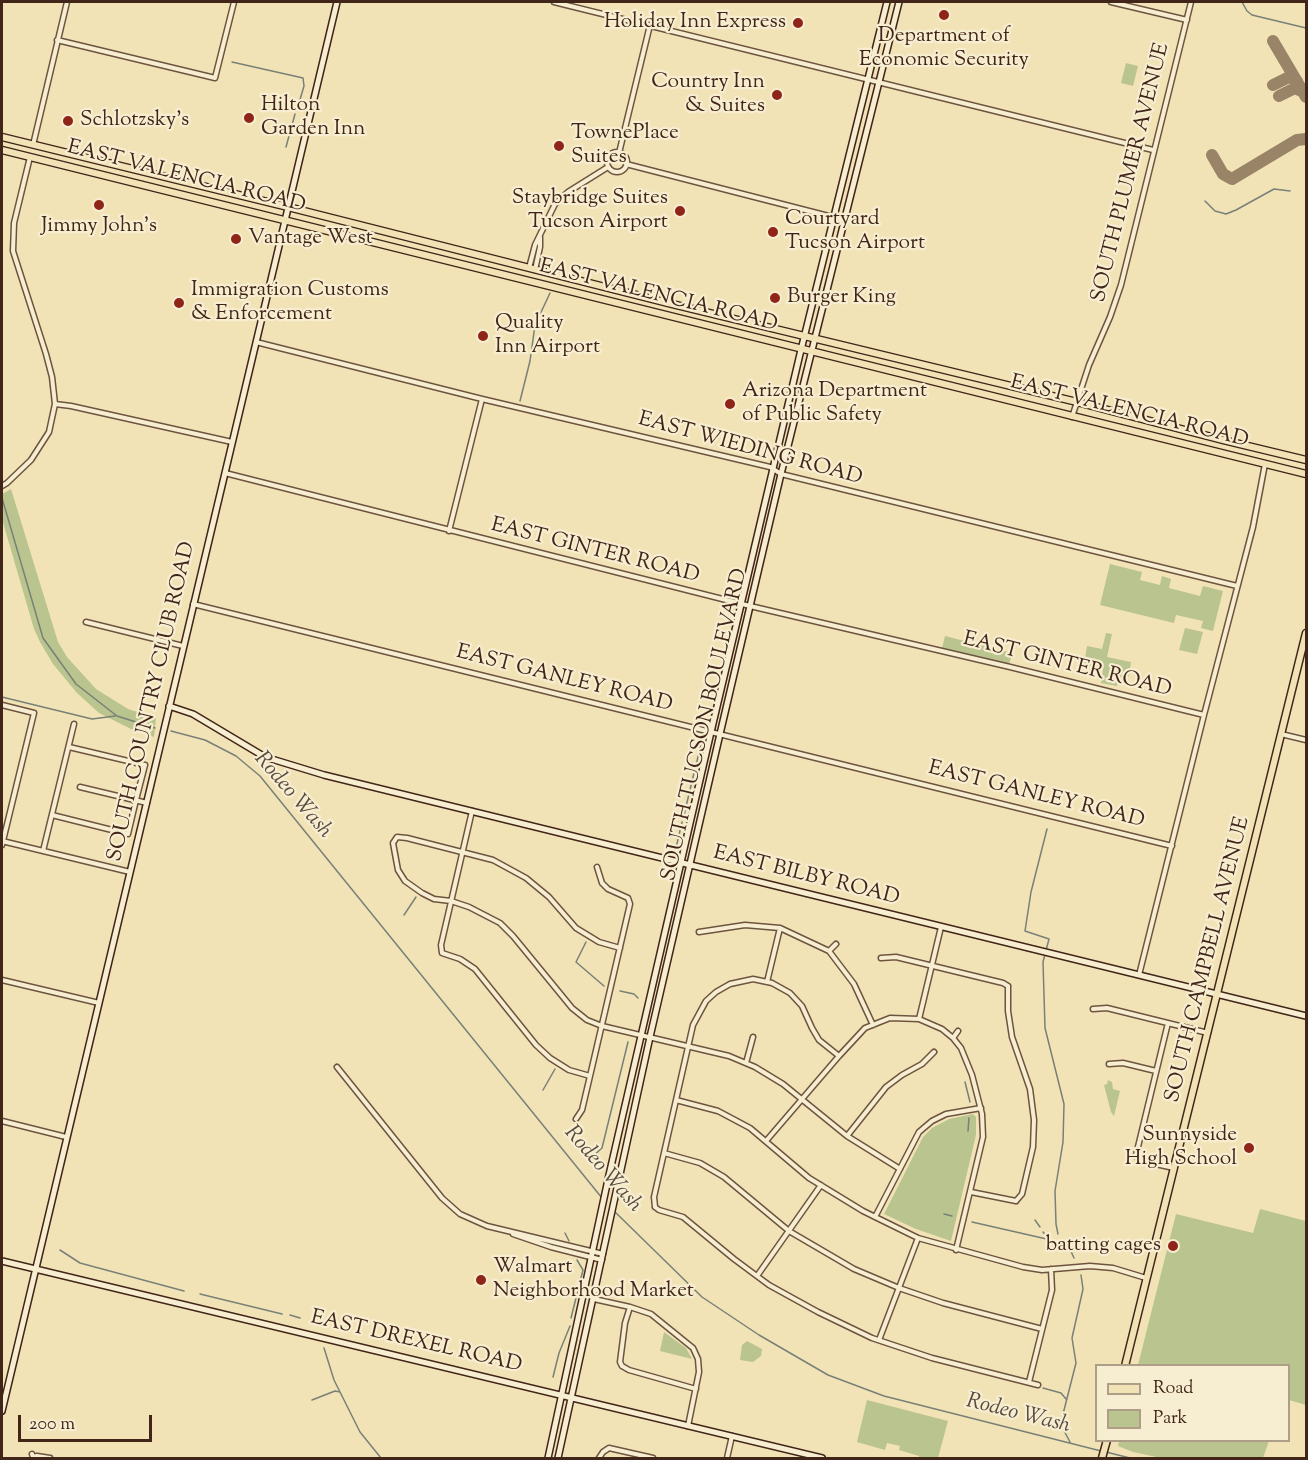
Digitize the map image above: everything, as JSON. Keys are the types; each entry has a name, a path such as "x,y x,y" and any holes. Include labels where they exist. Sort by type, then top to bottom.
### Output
{"main road":[{"name":"EAST VALENCIA ROAD","path":"2,137 1306,460"},
{"path":"30,156 33,145"},
{"name":"EAST VALENCIA ROAD","path":"2,150 1306,474"},
{"path":"416,253 419,240"},
{"path":"528,282 532,269"},
{"path":"669,316 672,304"},
{"path":"932,382 935,369"},
{"name":"SOUTH CAMPBELL AVENUE","path":"1125,1364 1306,633"},
{"path":"1102,1458 1106,1442"}],"street":[{"path":"33,145 67,2"},
{"path":"57,40 215,78 234,2"},
{"name":"SOUTH COUNTRY CLUB ROAD","path":"2,1411 3,1399 131,873 337,2"},
{"path":"554,2 1153,150"},
{"name":"SOUTH TUCSON BOULEVARD","path":"548,1458 602,1208 711,732 804,336 886,2"},
{"name":"SOUTH TUCSON BOULEVARD","path":"558,1458 650,1037 720,734 781,474 899,2"},
{"path":"1111,2 1187,20"},
{"name":"SOUTH PLUMER AVENUE","path":"1072,417 1089,365 1121,285 1191,2"},
{"path":"619,153 650,25"},
{"path":"619,153 625,158 626,164 618,172 611,170 607,162 609,156 619,153"},
{"path":"2,486 31,460 49,432 55,404 52,376 46,354 13,251 14,223 30,156"},
{"path":"626,164 844,220"},
{"path":"532,269 540,247 540,236 555,204 568,192 608,166"},
{"name":"EAST WIEDING ROAD","path":"256,342 482,399 774,468 781,474 1237,586"},
{"path":"449,531 482,399"},
{"path":"55,404 232,442"},
{"path":"1139,975 1253,527 1265,464"},
{"name":"EAST GINTER ROAD","path":"225,473 741,604 1204,715"},
{"name":"EAST GANLEY ROAD","path":"193,604 1173,846"},
{"path":"86,622 183,646"},
{"path":"2,705 34,713 2,842 131,873"},
{"name":"EAST BILBY ROAD","path":"169,706 193,714 265,757 324,775 1306,1016"},
{"path":"43,851 74,724"},
{"path":"1281,734 1306,740"},
{"path":"52,815 128,834 145,765 69,747"},
{"path":"80,787 147,803"},
{"path":"472,811 441,945 442,953 460,959 475,969 536,1046 550,1058 569,1070 590,1076"},
{"path":"620,948 599,942 576,928 549,897 526,878 493,860 397,837 393,843 398,870 405,881 434,899 470,907 500,923 572,1008 587,1020 602,1026 729,1056 746,1063 783,1084 847,1136 900,1169"},
{"path":"576,1119 582,1110 630,904 628,898 608,889 602,883 597,867"},
{"path":"699,933 745,925 780,928 829,951 854,984 873,1025"},
{"path":"919,1019 941,927"},
{"path":"767,982 780,928"},
{"path":"829,951 836,944"},
{"path":"881,958 896,957 1010,986 1008,1011 1012,1037 1030,1089 1034,1120 1033,1147 1022,1194 1017,1203 970,1192"},
{"path":"838,1056 819,1040 802,1006 790,993 767,982 753,979 730,984 705,998 689,1046 653,1208 683,1217 757,1276 818,1312 879,1340 922,1355 1038,1384"},
{"path":"2,980 99,1003"},
{"path":"1093,1009 1107,1008 1208,1033"},
{"path":"766,1141 838,1056 866,1028 890,1018 919,1019 942,1029 961,1048 972,1075 981,1108 983,1137 956,1250"},
{"path":"1168,1023 1136,1155 1142,1161 1174,1168"},
{"path":"953,1038 958,1031"},
{"path":"746,1063 753,1036"},
{"path":"847,1136 886,1087 922,1064 934,1052"},
{"path":"1109,1064 1124,1063 1156,1071"},
{"path":"337,1067 442,1198 460,1214 511,1233 602,1257"},
{"path":"676,1100 718,1111 750,1128 809,1178 875,1217 918,1238 1023,1267 1051,1269 1096,1267 1147,1278"},
{"path":"875,1217 919,1132 932,1120 946,1114 981,1108"},
{"path":"2,1121 66,1137"},
{"path":"664,1153 700,1163 724,1177 789,1231 854,1269 943,1303 1042,1329"},
{"path":"757,1276 820,1185"},
{"path":"879,1340 918,1238"},
{"name":"EAST DREXEL ROAD","path":"2,1261 822,1458"},
{"path":"1029,1382 1052,1290 1051,1269"},
{"path":"594,1299 651,1314 693,1348 698,1359 699,1372 688,1426"},
{"path":"630,1307 625,1323 620,1367 696,1389"},
{"path":"727,1458 732,1436"},
{"path":"599,1458 604,1449 612,1448 653,1458"},
{"path":"32,1457 50,1458"}],"green space":[{"path":"1126,63 1138,66 1133,86 1121,83"},
{"path":"11,489 58,642 67,657 96,689 128,709 156,718 154,737 131,729 99,713 77,693 53,664 40,642 34,629 2,519 2,494"},
{"path":"1110,564 1142,572 1140,580 1160,585 1162,576 1171,579 1169,588 1200,596 1203,586 1223,591 1213,631 1201,628 1203,621 1176,615 1174,623 1100,605"},
{"path":"1185,628 1203,632 1197,654 1179,650"},
{"path":"1106,633 1112,634 1107,657 1131,662 1129,676 1118,682 1117,686 1101,683 1103,669 1084,665 1087,646 1102,649"},
{"path":"945,636 1012,653 1009,665 942,648"},
{"path":"1108,1080 1112,1082 1113,1089 1120,1091 1114,1116 1104,1085"},
{"path":"973,1114 976,1117 976,1135 951,1241 916,1229 884,1214 923,1137 932,1128 949,1119"},
{"path":"1260,1209 1306,1221 1306,1405 1290,1400 1290,1364 1138,1364 1176,1214 1253,1233"},
{"path":"664,1332 686,1348 692,1359 660,1351"},
{"path":"747,1341 762,1349 761,1356 753,1362 740,1360 742,1345"},
{"path":"867,1400 948,1421 938,1458 919,1458 919,1456 899,1450 900,1446 887,1443 885,1450 857,1442"},
{"path":"1119,1442 1269,1442 1263,1458 1161,1458 1118,1446"}],"waterway":[{"path":"1242,2 1252,15 1306,28"},
{"path":"232,62 303,78 304,86 299,103"},
{"path":"286,147 295,114"},
{"path":"1205,201 1215,211 1226,214 1274,189 1290,191"},
{"path":"520,401 530,361 535,325 550,293"},
{"name":"Rodeo Wash","path":"2,498 43,638 76,684 117,716 155,728"},
{"path":"2,697 92,719 115,716"},
{"name":"Rodeo Wash","path":"171,731 205,740 236,756 260,776 602,1198"},
{"path":"696,766 702,738"},
{"path":"684,815 694,773"},
{"path":"676,848 682,822"},
{"path":"1047,829 1031,892 1025,931 1049,939 1043,962 1045,1028 1064,1104 1063,1142 1055,1191 1058,1234"},
{"path":"404,915 416,897"},
{"path":"586,942 576,962 604,986"},
{"path":"620,991 634,994 638,998"},
{"path":"592,1157 602,1148 628,1042"},
{"path":"543,1090 555,1069"},
{"path":"965,1082 970,1102"},
{"path":"968,1131 969,1118"},
{"name":"Rodeo Wash","path":"613,1210 702,1297 759,1335 828,1375 884,1396 1101,1451"},
{"path":"944,1214 952,1216"},
{"path":"1035,1220 1040,1227"},
{"path":"972,1222 1051,1240 1069,1247 1074,1258"},
{"path":"1043,1232 1048,1238"},
{"path":"565,1233 569,1241"},
{"path":"60,1250 80,1263 184,1291"},
{"path":"571,1318 583,1270 577,1260"},
{"path":"1070,1442 1062,1427 1062,1418 1076,1363 1072,1338 1083,1289 1081,1275"},
{"path":"200,1294 282,1314"},
{"path":"290,1315 300,1318"},
{"path":"553,1377 559,1353 570,1326"},
{"path":"324,1348 334,1380 360,1432 381,1458"},
{"path":"1043,1388 1061,1393 1066,1399"},
{"path":"312,1400 335,1391 340,1392"},
{"name":"Rodeo Wash","path":"1106,1452 1130,1458"}],"taxiway":[{"path":"1273,41 1306,97"},
{"path":"1273,85 1289,77 1297,81"},
{"path":"1279,96 1295,88 1306,93"},
{"path":"1212,155 1223,174 1232,179 1297,140 1306,139"}],"place":[{"name":"Department of Economic Security","path":"944,15"},
{"name":"Holiday Inn Express","path":"798,23"},
{"name":"Country Inn & Suites","path":"777,95"},
{"name":"Hilton Garden Inn","path":"249,118"},
{"name":"Schlotzsky's","path":"68,121"},
{"name":"TownePlace Suites","path":"559,146"},
{"name":"Jimmy John's","path":"99,205"},
{"name":"Staybridge Suites Tucson Airport","path":"680,211"},
{"name":"Courtyard Tucson Airport","path":"773,232"},
{"name":"Vantage West","path":"236,239"},
{"name":"Burger King","path":"775,298"},
{"name":"Immigration Customs & Enforcement","path":"179,303"},
{"name":"Quality Inn Airport","path":"483,336"},
{"name":"Arizona Department of Public Safety","path":"730,404"},
{"name":"Sunnyside High School","path":"1249,1148"},
{"name":"batting cages","path":"1173,1246"},
{"name":"Walmart Neighborhood Market","path":"481,1280"}]}
